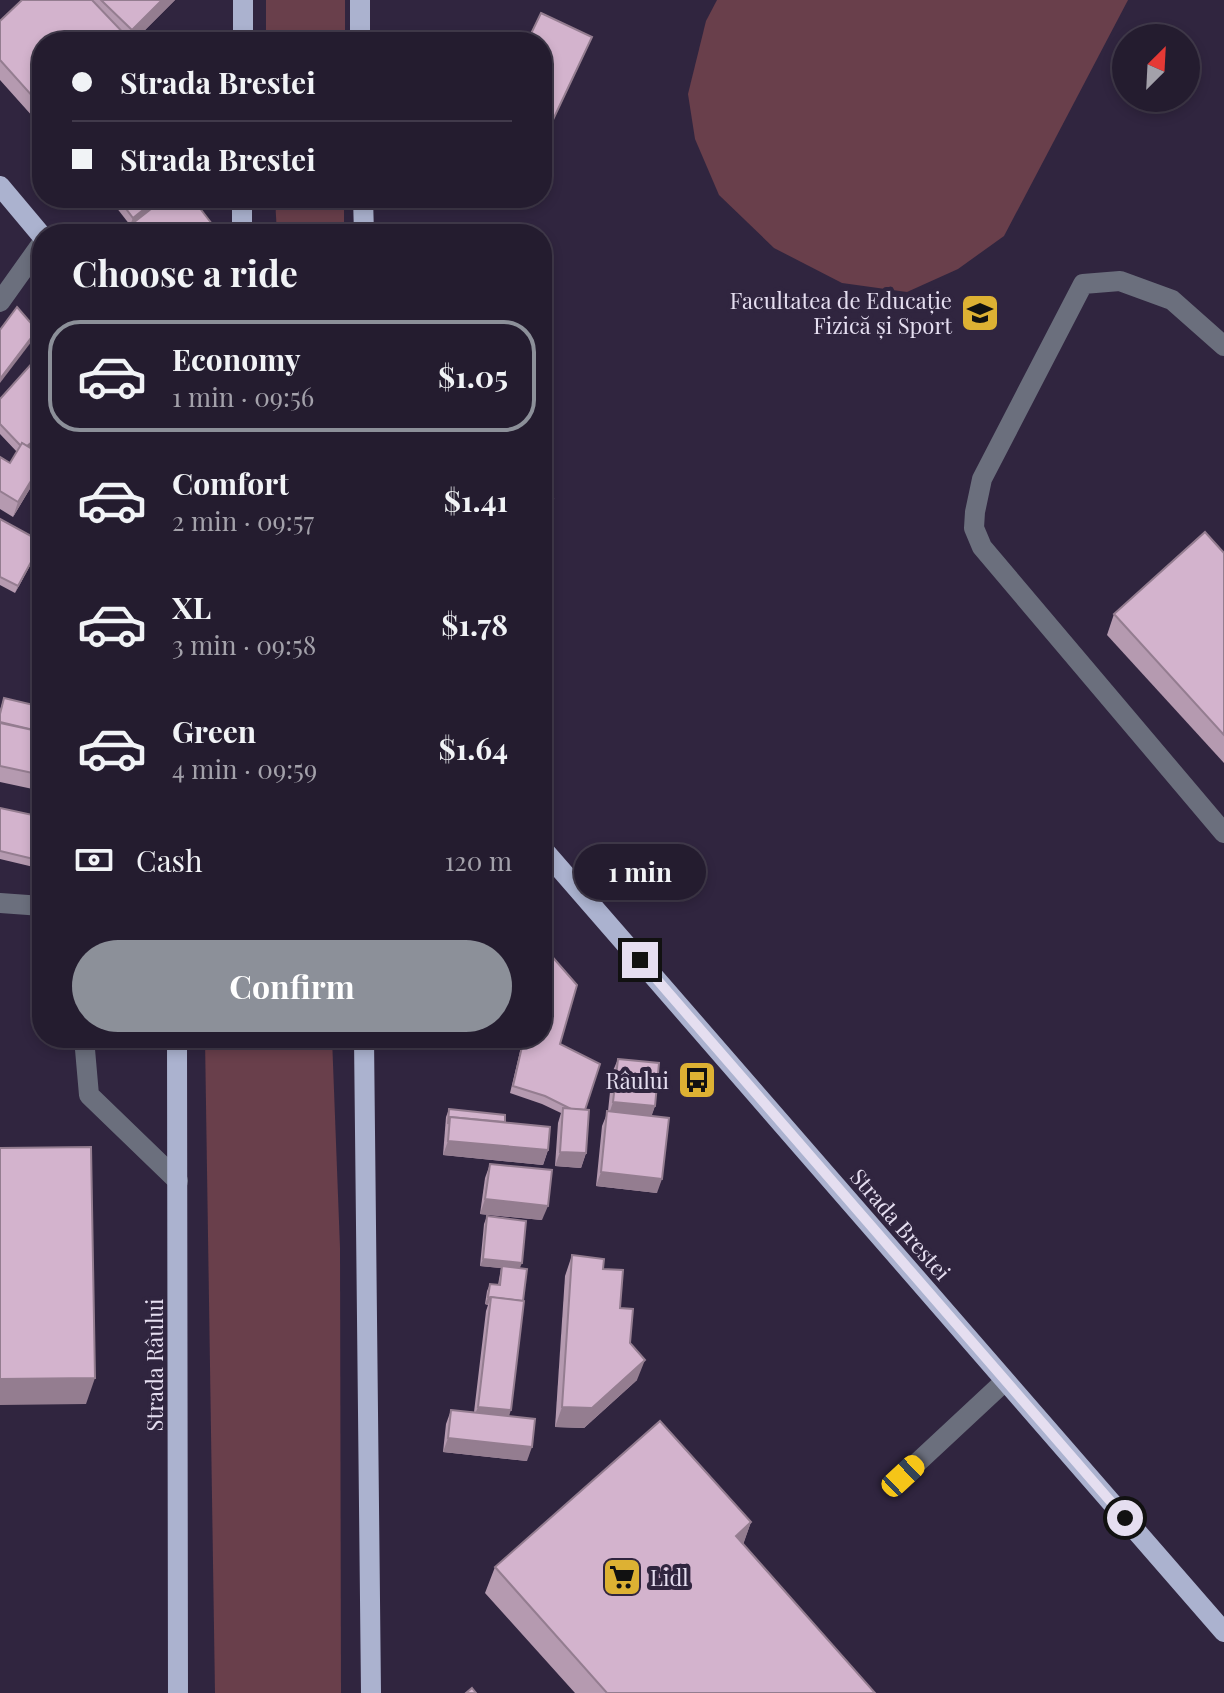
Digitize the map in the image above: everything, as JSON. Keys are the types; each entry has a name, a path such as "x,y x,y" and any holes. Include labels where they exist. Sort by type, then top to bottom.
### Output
{"main road":[{"path":"243,0 243,32"},
{"path":"360,0 360,32"},
{"path":"0,186 32,224"},
{"name":"Strada Brestei","path":"552,860 1224,1632"},
{"name":"Strada Râului","path":"177,1048 178,1693"},
{"path":"364,1048 371,1693"}],"street":[{"path":"0,302 32,257"},
{"path":"1224,346 1172,300 1120,281 1083,284 982,479 974,528 982,547 1224,833"},
{"path":"0,903 32,905"},
{"path":"85,1048 89,1095 178,1181"},
{"path":"903,1476 1005,1381"}],"shaded area":[{"path":"266,0 345,0 345,32 266,32"},
{"path":"717,0 1128,0 1115,24 1112,24 1112,30 1004,236 958,269 907,292 842,283 774,248 719,195 695,139 688,94 706,21"},
{"path":"276,208 344,208 344,224 276,224"},
{"path":"205,1048 332,1048 340,1248 341,1693 215,1693"}],"building":[{"path":"22,0 92,0 122,32 32,32 32,96 0,60 0,21"},
{"path":"101,0 162,0 132,30"},
{"path":"541,13 592,37 552,122 552,32 532,32"},
{"path":"126,208 146,208 133,218"},
{"path":"152,208 200,208 212,224 132,224"},
{"path":"17,307 32,324 32,337 0,379 0,330"},
{"path":"32,363 32,442 27,446 22,443 21,446 0,424 0,399"},
{"path":"22,443 32,449 32,479 18,502 0,491 0,457 10,463"},
{"path":"0,519 32,537 32,560 18,586 0,577"},
{"path":"1205,532 1224,553 1224,735 1114,614"},
{"path":"4,698 32,705 32,730 0,722"},
{"path":"0,723 32,730 32,773 0,766"},
{"path":"0,808 32,815 32,859 0,851"},
{"path":"552,956 577,985 560,1044 600,1064 585,1110 571,1109 545,1096 513,1086 522,1048 552,1048"},
{"path":"618,1059 659,1063 655,1106 613,1102"},
{"path":"563,1108 589,1110 586,1153 560,1152"},
{"path":"449,1109 505,1115 505,1122 450,1117 448,1124"},
{"path":"607,1111 669,1118 662,1179 601,1172"},
{"path":"450,1117 550,1127 548,1150 448,1141"},
{"path":"91,1147 95,1378 0,1379 0,1148"},
{"path":"490,1164 552,1170 548,1206 485,1199"},
{"path":"487,1216 526,1221 522,1263 483,1259"},
{"path":"572,1255 604,1259 603,1269 623,1270 620,1308 633,1309 630,1343 645,1360 592,1408 562,1407"},
{"path":"502,1266 527,1269 523,1301 488,1297 490,1284 500,1285"},
{"path":"491,1297 524,1301 511,1410 478,1407"},
{"path":"451,1410 535,1419 532,1447 448,1438"},
{"name":"Lidl","path":"660,1421 751,1522 736,1536 875,1693 607,1693 495,1567"}],"place":[{"name":"Facultatea de Educație Fizică și Sport","path":"980,313"},
{"name":"Râului","path":"697,1080"},
{"name":"Lidl","path":"622,1577"}],"route":[{"path":"640,960 1125,1518"}]}
